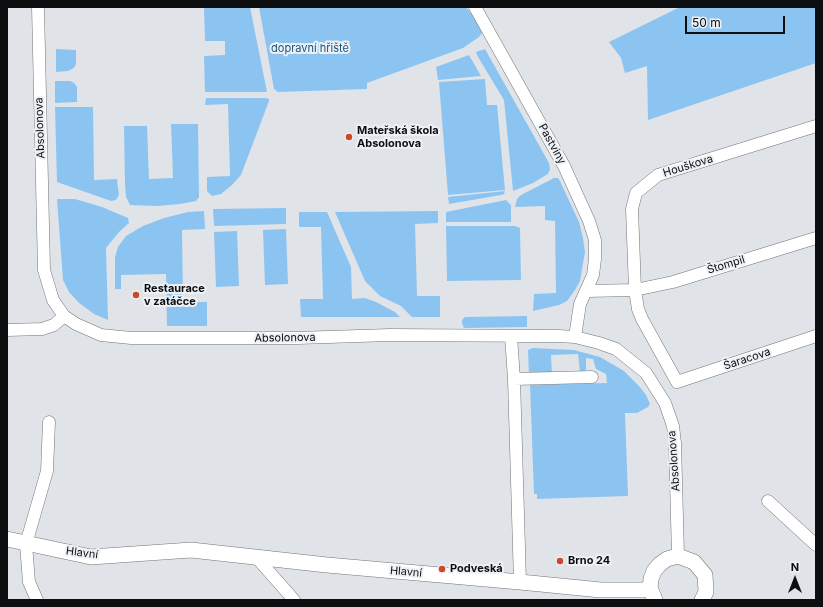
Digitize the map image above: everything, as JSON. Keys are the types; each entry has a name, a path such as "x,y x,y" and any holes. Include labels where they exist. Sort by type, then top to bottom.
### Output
{"street":[{"name":"Absolonova","path":"38,7 44,270 53,300 64,316 76,324 101,335 130,338 297,338 390,335 511,336 575,337 599,342 616,349 646,373 665,403 673,426 675,443 678,556"},
{"name":"Pastviny","path":"475,7 564,166 589,221 595,240 593,275 580,304 575,337"},
{"name":"Houškova","path":"635,290 632,209 636,192 658,175 816,126"},
{"name":"Štompil","path":"635,290 673,282 816,238"},
{"path":"587,291 635,290"},
{"name":"Šaracova","path":"635,290 638,309 642,319 677,382 816,336"},
{"path":"7,330 42,329 54,325 64,316"},
{"path":"511,336 514,379 520,582"},
{"path":"514,379 592,377"},
{"path":"37,600 29,582 26,544 47,471 49,422"},
{"path":"768,501 816,545"},
{"name":"Hlavní","path":"7,539 91,557 191,550 257,558 600,590 643,590 652,594 651,579 654,571 667,559 678,556"},
{"path":"678,556 694,562 705,574 706,592 704,600"},
{"path":"257,558 294,600"}],"green space":[{"path":"204,7 250,7 267,92 205,92 204,56 225,55 225,41 205,41"},
{"name":"dopravní hřiště","path":"259,7 466,7 480,25 482,33 479,37 463,48 367,83 367,89 278,92 274,89"},
{"path":"680,7 816,7 816,63 648,120 647,66 625,73 621,58 609,42"},
{"path":"56,49 76,50 76,64 74,68 68,71 56,72"},
{"path":"485,49 549,163 550,169 548,174 533,183 513,191 504,100 476,52"},
{"path":"469,55 481,76 438,80 436,67"},
{"path":"485,79 487,105 497,105 505,190 448,195 439,82"},
{"path":"55,81 70,81 74,83 77,87 77,102 55,103"},
{"path":"206,98 269,99 241,175 221,194 212,196 207,191 207,177 230,176 228,104 205,105"},
{"path":"55,107 93,107 94,180 117,179 119,195 116,200 111,201 57,182"},
{"path":"171,124 198,124 199,197 196,201 180,204 157,206 130,205 126,197 125,184 124,126 147,126 149,179 173,178"},
{"path":"554,178 558,178 560,181 579,222 585,252 580,281 567,301 559,305 533,311 534,294 556,293 555,221 545,220 545,206 515,207 517,199 521,195"},
{"path":"505,191 504,194 501,195 449,204 448,197"},
{"path":"57,199 75,199 102,207 128,218 129,223 119,232 106,248 108,320 94,314 78,302 69,292 63,280"},
{"path":"506,200 511,205 511,222 446,222 446,212"},
{"path":"286,208 286,224 214,226 213,209"},
{"path":"204,211 205,229 182,230 183,302 207,302 207,326 167,326 166,274 121,275 121,289 115,289 115,257 118,247 126,236 143,226 164,218 188,212"},
{"path":"438,211 438,223 415,224 417,296 440,296 440,317 412,317 401,306 380,296 365,281 335,212"},
{"path":"299,212 327,212 351,267 352,299 365,298 376,302 395,312 400,317 301,317 300,299 323,299 321,227 299,227"},
{"path":"446,226 515,226 520,228 521,280 447,281"},
{"path":"286,229 288,284 265,285 263,230"},
{"path":"237,231 239,286 216,287 214,232"},
{"path":"527,316 527,327 464,328 462,323 462,320 465,317"},
{"path":"533,348 574,350 600,357 624,371 646,395 650,404 648,407 637,413 625,413 628,496 537,499 537,494 534,494 530,385 607,383 606,374 596,369 593,359 586,358 586,369 584,372 580,373 578,354 551,355 552,375 529,376 528,350"}],"place":[{"name":"Mateřská škola Absolonova","path":"349,137"},
{"name":"Restaurace v zatáčce","path":"136,295"},
{"name":"Brno 24","path":"560,561"},
{"name":"Podveská","path":"442,569"}]}
